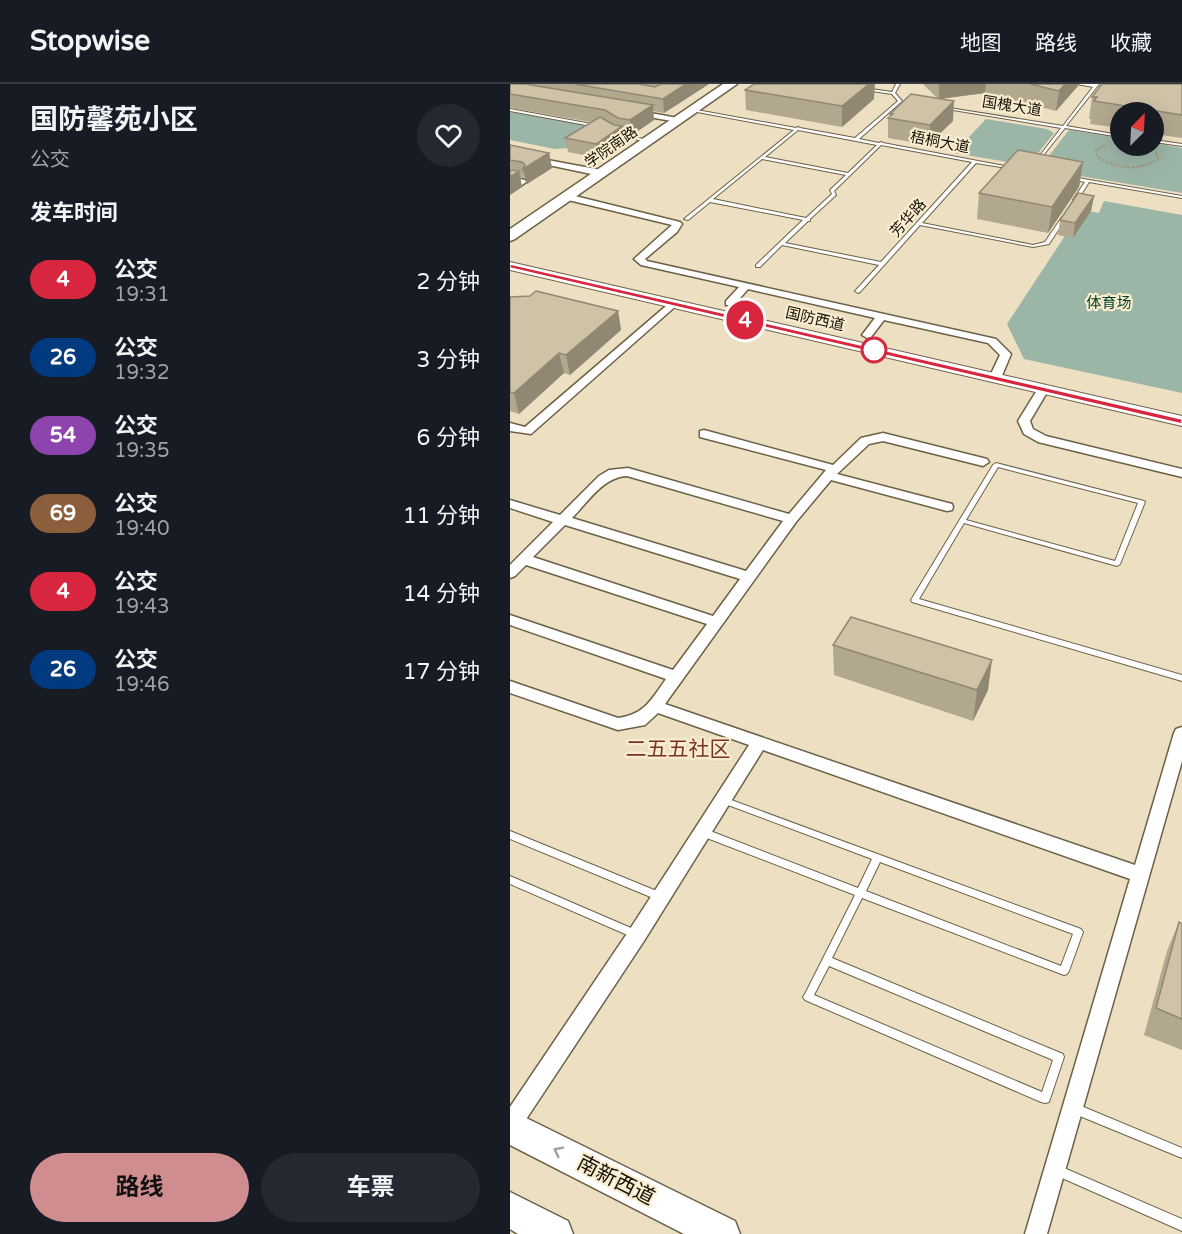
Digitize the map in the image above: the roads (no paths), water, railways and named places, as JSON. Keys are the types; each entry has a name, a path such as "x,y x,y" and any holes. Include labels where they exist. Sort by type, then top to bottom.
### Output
{"main road":[{"name":"学院南路","path":"510,236 731,84"},
{"name":"南新西道","path":"510,1127 722,1234"},
{"path":"510,1210 555,1234"}],"street":[{"path":"623,110 678,120"},
{"path":"510,155 602,173"},
{"path":"510,180 522,182"},
{"path":"567,197 677,224 674,230 639,259 644,263 992,341 1006,354 994,378"},
{"name":"国防西道","path":"510,266 1182,422"},
{"path":"730,303 746,286"},
{"path":"510,427 527,431 673,303"},
{"path":"867,334 882,316"},
{"path":"1044,389 1024,421 1028,431 1042,439 1182,473"},
{"path":"704,434 947,507"},
{"path":"510,687 618,724 639,721 655,706 791,519 804,508 831,472 865,441 884,437 983,462"},
{"path":"716,622 516,564 603,479 613,473 628,472 791,519"},
{"path":"510,504 750,577"},
{"path":"510,620 676,677"},
{"path":"655,706 1140,875"},
{"path":"1036,1234 1182,733"},
{"path":"510,1127 637,935 759,743"}],"lane":[{"path":"893,93 898,84"},
{"path":"1079,84 1096,85"},
{"path":"1030,171 1096,85"},
{"path":"863,89 893,93 900,101 912,103"},
{"path":"856,139 900,101"},
{"name":"国槐大道","path":"935,107 1110,134"},
{"path":"510,110 607,128"},
{"name":"梧桐大道","path":"692,110 1019,169"},
{"path":"686,219 798,128"},
{"path":"612,132 618,136 648,141"},
{"path":"1164,142 1182,145"},
{"path":"758,266 834,195 832,191 881,143"},
{"path":"762,158 848,174"},
{"name":"芳华路","path":"858,291 975,161"},
{"path":"1065,177 1182,197"},
{"path":"1071,207 1088,181"},
{"path":"709,200 808,220"},
{"path":"920,224 1033,246 1047,243 1065,216"},
{"path":"782,244 882,264"},
{"path":"963,520 1117,564 1142,502 996,465 963,520 915,600 1182,678"},
{"path":"702,832 1064,971 1078,932 723,800"},
{"path":"510,835 661,897"},
{"path":"826,960 1059,1057 1045,1098 808,997 826,960 860,893 878,856"},
{"path":"510,880 637,935"},
{"path":"1073,1107 1182,1153"},
{"path":"1055,1169 1182,1225"}],"district":[{"name":"二五五社区","path":"678,749"}],"park label":[{"name":"体育场","path":"1109,303"}]}
